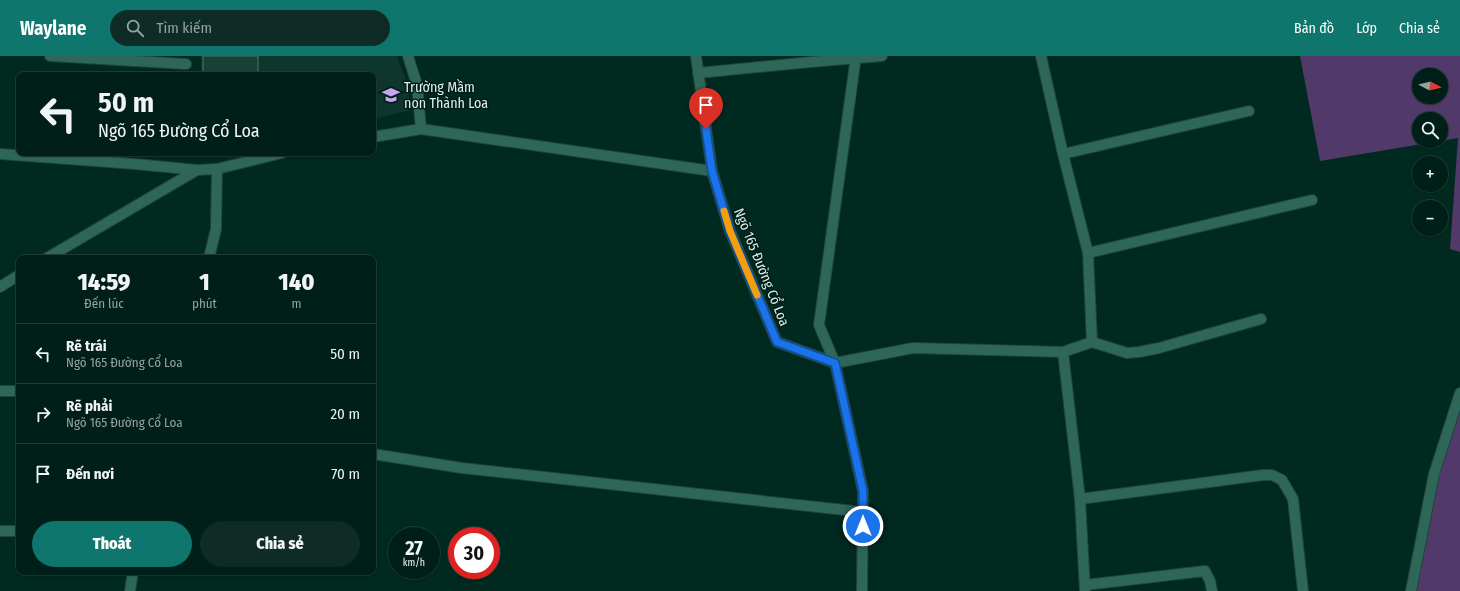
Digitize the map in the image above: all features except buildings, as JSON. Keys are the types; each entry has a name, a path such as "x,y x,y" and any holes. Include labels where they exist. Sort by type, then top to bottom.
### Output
{"street":[{"path":"50,56 186,64"},
{"path":"408,56 417,85 421,129"},
{"name":"Ngõ 165 Đường Cổ Loa","path":"696,56 712,171 730,231 777,342 835,363"},
{"path":"698,73 856,57 882,56"},
{"path":"1041,56 1063,154 1088,253 1092,342"},
{"path":"856,57 819,325 835,363 863,491 862,591"},
{"path":"1063,154 1249,111"},
{"path":"376,136 421,129 712,171"},
{"path":"0,154 16,155"},
{"path":"27,156 197,170 217,169 270,156"},
{"path":"210,255 216,229 217,169"},
{"path":"52,255 197,170"},
{"path":"1088,253 1312,200"},
{"path":"0,287 16,277"},
{"path":"835,363 913,348 1063,352 1092,342 1127,353 1139,352 1159,348 1261,319"},
{"path":"1063,352 1080,499 1085,588 1205,571 1210,581 1212,591"},
{"path":"0,391 16,391"},
{"path":"1411,591 1434,474 1460,393"},
{"path":"376,454 462,468 863,512"},
{"path":"1080,499 1272,475 1282,480 1293,499 1303,591"},
{"path":"0,531 16,531"},
{"path":"130,591 133,575"}],"shaded area":[{"name":"Trường Mầm non Thành Loa","path":"201,56 397,56 406,80 411,110 376,118 376,72 201,72"},
{"path":"1300,56 1460,56 1460,252 1450,249 1458,138 1448,140 1448,112 1412,112 1412,146 1320,161"},
{"path":"1460,408 1460,591 1411,591 1434,474"}],"slow traffic":[{"path":"724,211 730,231 757,295"}],"place":[{"name":"Trường Mầm non Thành Loa","path":"391,95"}],"route":[{"path":"706,129 712,171 730,231 777,342 835,363 863,491 863,526"}]}
